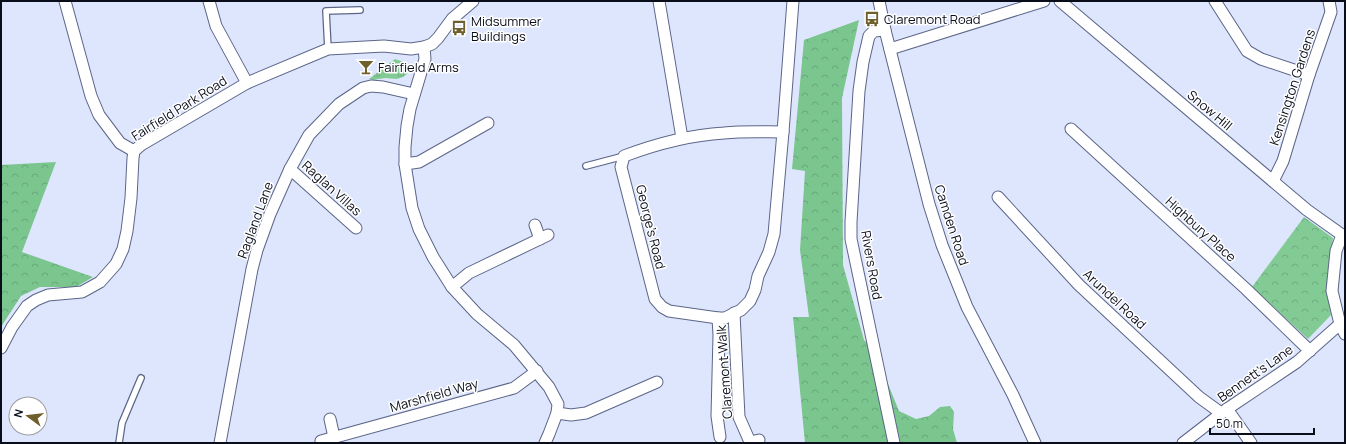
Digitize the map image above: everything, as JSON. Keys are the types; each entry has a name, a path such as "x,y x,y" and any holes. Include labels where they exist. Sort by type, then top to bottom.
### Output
{"street":[{"path":"65,1 92,96 99,115 120,143 134,152"},
{"path":"209,1 216,26 247,83"},
{"path":"659,1 682,138"},
{"path":"718,318 725,318 741,310 750,301 755,290 758,276 769,252 774,234 794,1"},
{"name":"Camden Road","path":"879,1 929,204 942,246 967,307 1013,395 1035,443"},
{"path":"890,49 1044,1"},
{"name":"Snow Hill","path":"1060,1 1307,210 1344,236"},
{"path":"1215,1 1248,51 1261,59 1309,76"},
{"name":"Kensington Gardens","path":"1273,181 1283,161 1309,76 1331,12 1329,1"},
{"path":"469,2 452,19 438,38 432,44 424,47 425,59 414,94 407,126 405,164 412,208 419,229 433,257 452,287 477,314 514,345 555,396 558,404 557,413 550,434 545,443"},
{"name":"Rivers Road","path":"885,30 874,31 869,36 863,62 859,91 851,239 894,443"},
{"name":"Fairfield Park Road","path":"1,348 12,327 27,306 48,295 82,292 100,282 116,264 123,249 127,231 134,152 141,145 247,83 328,49 384,46 411,49 424,47"},
{"name":"Ragland Lane","path":"220,443 252,269 270,214 290,169 309,135 339,104 363,88 371,86 383,87 414,94"},
{"path":"405,164 419,162 488,123"},
{"name":"Highbury Place","path":"1071,129 1246,289 1310,351"},
{"path":"624,156 632,152 682,138 724,133 783,132"},
{"name":"George's Road","path":"624,156 621,167 656,299 662,307 668,311 718,318"},
{"name":"Raglan Villas","path":"290,169 356,228"},
{"name":"Arundel Road","path":"998,197 1079,285 1199,397 1224,411 1251,443"},
{"path":"452,287 469,273 544,237 534,225"},
{"path":"1343,329 1332,291 1336,251 1344,236"},
{"name":"Claremont Walk","path":"734,313 739,417 750,442 759,440"},
{"name":"Claremont Walk","path":"718,318 717,416 720,437"},
{"name":"Bennett's Lane","path":"1182,443 1224,411 1343,329"},
{"name":"Marshfield Way","path":"321,441 514,388 537,372"},
{"path":"557,413 571,415 586,413 657,382"},
{"path":"330,419 334,437"}],"lane":[{"path":"328,49 326,11 360,10"},
{"path":"586,166 624,156"},
{"path":"119,443 122,423 141,378"}],"green space":[{"path":"859,20 842,98 843,265 864,340 875,352 899,411 916,419 929,416 940,407 950,406 954,412 953,429 957,443 805,443 793,317 809,317 800,250 805,171 792,169 804,40"},
{"path":"395,59 404,62 407,65 407,74 397,79 369,79"},
{"path":"56,162 22,252 93,277 76,287 40,287 21,296 1,327 1,165"},
{"path":"1304,217 1333,238 1327,285 1331,315 1308,339 1252,287"}],"place":[{"name":"Claremont Road","path":"872,19"},
{"name":"Midsummer Buildings","path":"459,28"},
{"name":"Fairfield Arms","path":"366,67"}]}
